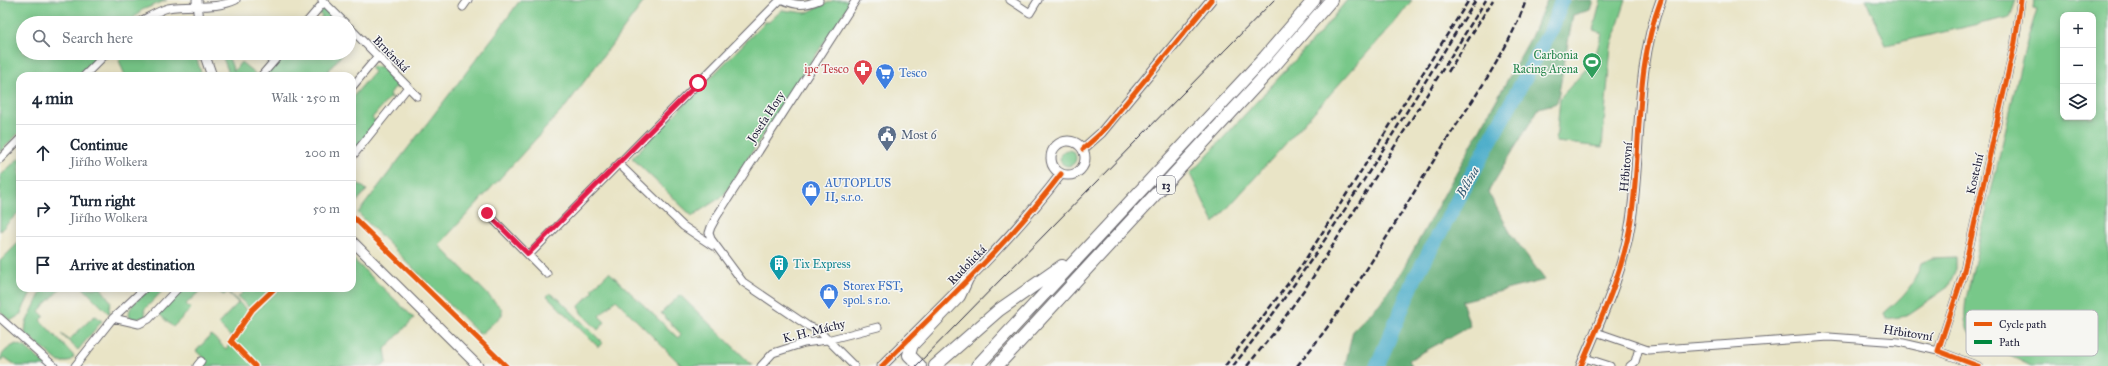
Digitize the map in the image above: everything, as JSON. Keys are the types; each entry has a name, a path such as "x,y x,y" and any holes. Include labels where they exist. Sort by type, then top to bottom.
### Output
{"highway":[{"name":"13","path":"978,366 1087,247 1265,58 1314,0"},
{"name":"13","path":"997,366 1243,101 1331,0"},
{"path":"934,366 999,310 1087,247"},
{"path":"920,366 909,355 912,345 959,296 966,280"}],"street":[{"path":"149,16 168,8 197,3 225,5 236,0"},
{"path":"463,7 468,0"},
{"path":"528,254 781,0 797,6 810,4 819,0"},
{"name":"Josefa Hory","path":"854,366 818,330 808,326 743,282 711,239 709,233 711,227 753,157 856,0"},
{"path":"1010,0 1030,13 1038,0"},
{"path":"1083,149 1101,133 1211,0"},
{"name":"Hřbitovní","path":"1661,0 1652,26 1645,59 1634,198 1627,242 1617,280 1596,332 1648,350 1829,337 1900,342 1938,351 1978,366"},
{"name":"Kostelní","path":"1938,351 1963,275 2015,42 2021,0"},
{"path":"311,16 323,1 338,16"},
{"path":"197,3 198,16"},
{"name":"Brněnská","path":"356,34 417,96"},
{"path":"356,82 378,56"},
{"path":"88,72 100,60"},
{"path":"206,60 211,72"},
{"path":"265,72 275,60"},
{"path":"356,152 408,87"},
{"path":"1064,142 1074,142 1083,149 1085,160 1081,170 1072,175 1061,174 1052,162 1052,153 1055,148 1064,142"},
{"path":"0,159 16,143"},
{"name":"Josefa Hory","path":"619,164 683,226 719,249"},
{"name":"Rudolická","path":"882,366 1032,210 1061,174"},
{"path":"487,213 547,274"},
{"path":"356,245 478,366"},
{"path":"75,366 113,318 141,292"},
{"path":"113,318 139,324 149,319 174,292"},
{"path":"0,318 54,366"},
{"name":"K. H. Máchy","path":"761,366 773,353 804,343 827,340 878,327"},
{"path":"1596,332 1583,362 1610,366"},
{"path":"1630,366 1635,362 1640,348"}],"green space":[{"path":"0,0 167,0 142,10 136,16 16,16 16,60 94,60 82,72 16,72 16,136 0,152"},
{"path":"520,0 645,0 566,106 439,245 502,309 502,315 481,334 478,333 358,213 498,31"},
{"path":"834,0 852,0 723,196 692,216 632,158 765,22 769,22 782,10 806,13"},
{"path":"1347,0 1412,0 1396,21 1214,223 1190,174 1321,32"},
{"path":"1547,0 1593,0 1590,10 1573,15 1557,103 1539,108 1488,192 1511,234 1545,280 1462,301 1470,326 1409,360 1412,366 1345,366 1353,330 1380,303 1399,276 1530,39"},
{"name":"Carbonia Racing Arena","path":"1601,0 1626,0 1611,46 1602,147 1556,142 1560,98 1594,60 1602,33 1593,30"},
{"path":"1866,0 2016,0 2010,17 1886,45"},
{"path":"2034,0 2108,0 2108,366 2031,366 2010,356 2098,356 2098,310 1966,310 1966,325 1965,310 1966,299 2023,55 2037,9 2033,8"},
{"path":"324,10 333,16 322,16 318,12"},
{"path":"119,60 197,60 201,72 124,72"},
{"path":"224,60 230,60 234,71 241,62 253,72 228,72"},
{"path":"278,60 337,60 327,72 267,72"},
{"path":"372,66 382,67 390,74 398,89 395,87 389,95 395,100 390,97 372,118 378,123 356,149 356,93 374,72 370,68"},
{"path":"1065,150 1071,150 1076,155 1074,164 1071,166 1065,166 1060,161 1060,155"},
{"path":"16,161 16,215 0,231 0,176"},
{"path":"356,182 367,190 356,202"},
{"path":"16,245 16,292 31,292 20,315 10,321 0,311 0,261"},
{"path":"1956,257 1956,269 1948,287 1906,316 1886,319 1884,313 1907,291 1915,279 1921,263 1932,258"},
{"path":"356,262 414,318 385,349 387,362 383,366 202,366 206,360 196,351 211,335 226,349 254,313 276,292 356,292"},
{"path":"609,272 678,338 681,334 661,313 680,295 752,365 682,366 616,300 599,316 605,322 598,330 581,313 579,306 594,291 592,289"},
{"path":"41,292 57,292 39,311 44,316 40,320 74,357 68,362 59,362 25,333 26,323"},
{"path":"87,292 104,292 111,302 109,308 110,313 108,313"},
{"path":"147,292 161,292 144,310 146,316 137,319 130,318 129,314 132,305"},
{"path":"180,292 199,292 186,304 191,309 173,327 159,314"},
{"path":"219,292 227,292 224,295"},
{"path":"227,292 249,312 231,337 218,324 238,303"},
{"path":"243,292 269,292 252,310 238,297"},
{"path":"550,293 559,299 603,343 598,347 547,296"},
{"path":"96,316 102,321 78,350 61,334 69,340 93,317"},
{"path":"16,344 25,347 47,366 17,366 4,357 0,363 1,356 7,349"}],"waterway":[{"name":"Bílina","path":"1377,366 1415,278 1552,28 1562,0"}],"tram line":[{"path":"916,366 1274,0"}],"railway":[{"path":"1225,366 1300,268 1469,0"},
{"path":"1233,366 1299,278 1330,232 1476,0"},
{"path":"1247,366 1273,334 1313,277 1486,0"},
{"path":"1448,72 1493,0"},
{"path":"1297,366 1317,342 1353,290 1486,80 1509,40 1526,0"}],"cycle path":[{"path":"1083,149 1101,133 1211,0"},
{"path":"1581,366 1604,312 1623,258 1631,220 1646,53 1652,26 1661,0"},
{"path":"1978,366 1938,351 1963,275 2015,42 2021,0"},
{"path":"882,366 997,249 1041,200 1061,174"},
{"path":"356,220 506,366"},
{"path":"255,366 231,341 252,310 271,292"}],"place":[{"name":"Carbonia Racing Arena","path":"1592,79"},
{"name":"ipc Tesco","path":"863,86"},
{"name":"Tesco","path":"885,90"},
{"name":"Most 6","path":"887,152"},
{"name":"AUTOPLUS II, s.r.o.","path":"811,207"},
{"name":"Tix Express","path":"779,281"},
{"name":"Storex FST, spol. s r.o.","path":"829,310"}],"route":[{"path":"487,213 528,254 562,222 698,83"}]}
